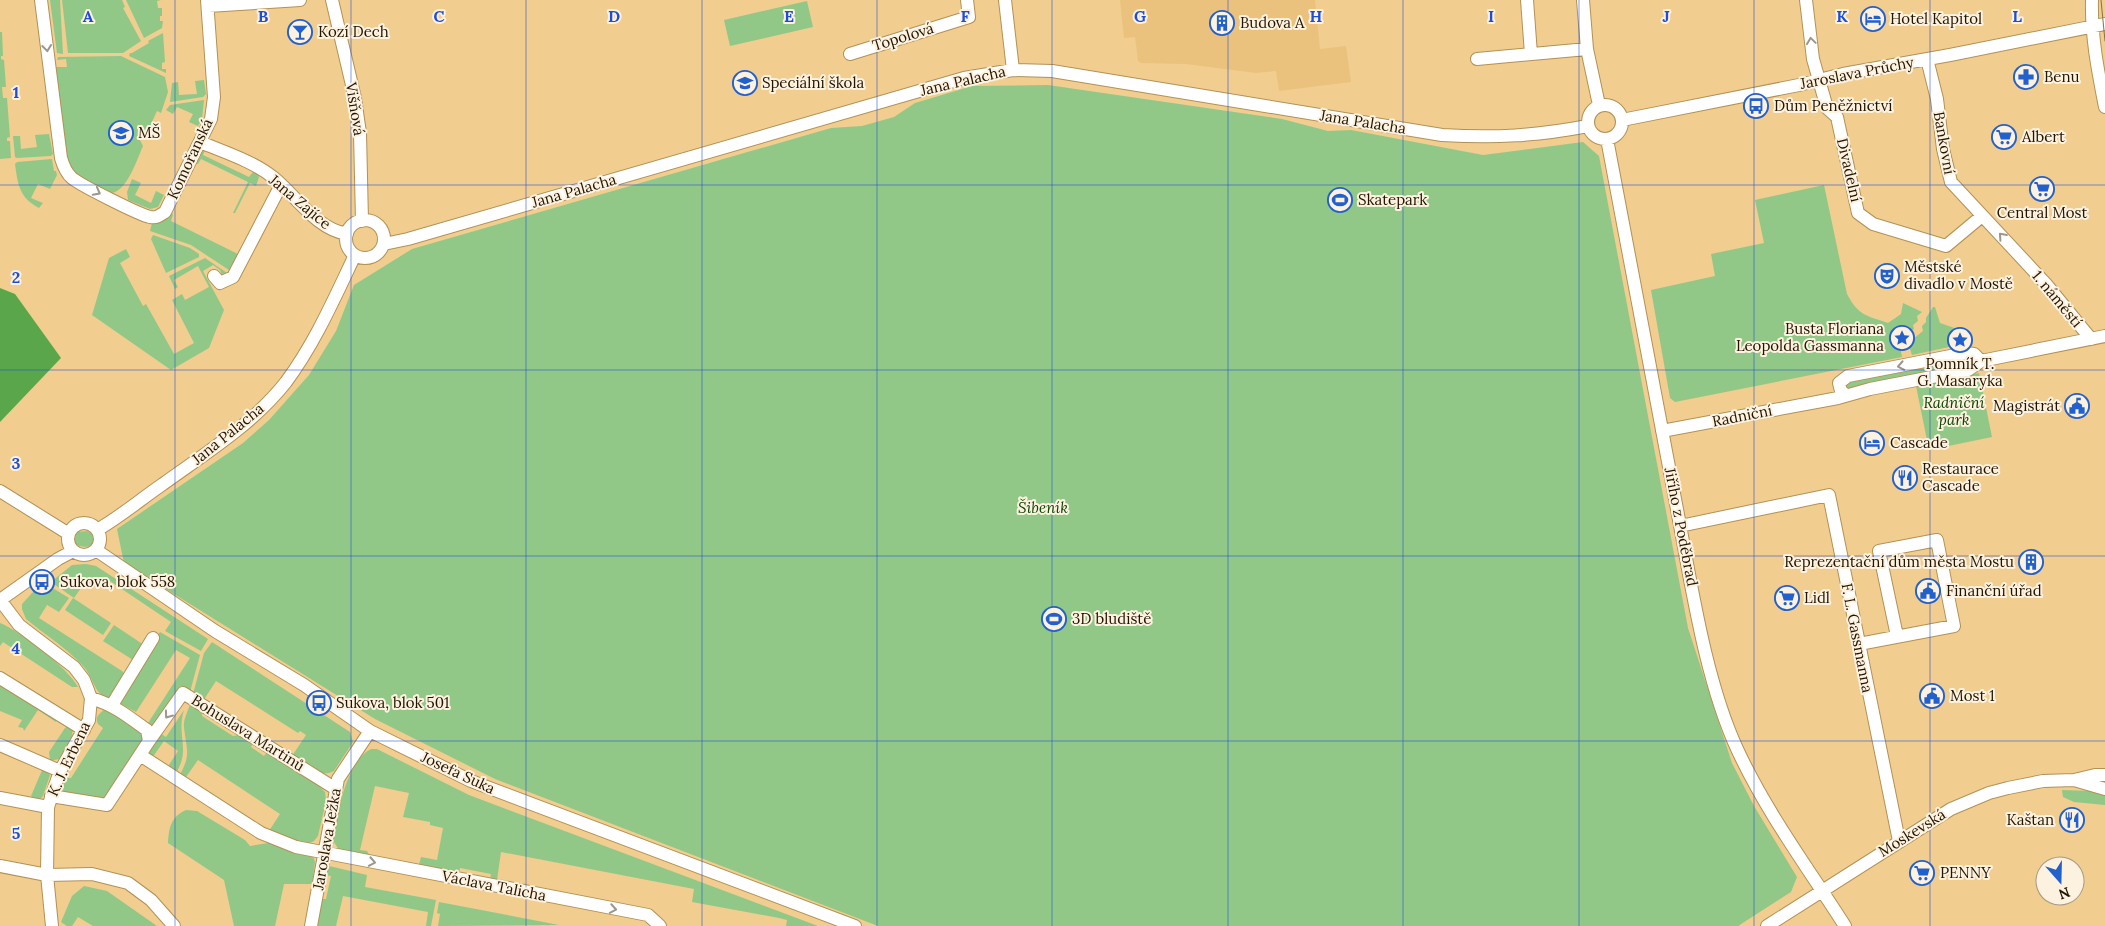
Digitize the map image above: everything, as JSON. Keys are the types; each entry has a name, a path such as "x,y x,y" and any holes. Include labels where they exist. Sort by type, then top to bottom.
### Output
{"street":[{"name":"Komořanská","path":"41,0 60,158 65,170 72,178 111,199 148,216 157,217 165,212 211,119 214,98 208,3"},
{"path":"208,3 300,0"},
{"name":"Višňová","path":"332,0 355,98 360,133 362,220"},
{"name":"Topolová","path":"850,54 970,17 968,0"},
{"path":"1005,0 1013,70"},
{"path":"1527,0 1531,54"},
{"path":"1583,0 1587,48 1599,105"},
{"name":"Divadelní","path":"1806,0 1813,59 1827,108 1837,116 1858,212 1873,224 1946,246 1982,216"},
{"path":"2092,0 2091,26 2105,107"},
{"name":"Jaroslava Průchy","path":"1622,120 1843,74 2105,24"},
{"path":"1477,59 1587,48"},
{"name":"Bankovní","path":"1927,59 1937,99 1943,149 1951,182 1982,216"},
{"name":"Jana Palacha","path":"97,530 230,436 258,412 285,383 308,350 328,315 355,255 361,258 373,257 382,249 384,244 408,239 964,78 1013,70 1052,71 1442,135 1489,138 1525,136 1588,126"},
{"path":"1599,105 1614,108 1621,115 1622,120 1622,126 1616,134 1607,139 1593,135 1587,121 1591,111 1599,105"},
{"name":"Jiřího z Poděbrad","path":"1607,139 1680,526 1709,665 1737,750 1769,811 1845,926"},
{"name":"Jana Zajíce","path":"200,142 254,166 273,177 325,225 338,233 347,234"},
{"path":"214,276 220,284 233,277 281,185"},
{"name":"1. náměstí","path":"1982,216 2046,284 2091,339"},
{"path":"355,255 348,246 347,234 352,225 362,220 374,222 379,226 383,231 384,244"},
{"name":"Radniční","path":"1662,431 1822,401 1870,388 1968,370 1981,361 2105,336"},
{"name":"Radniční","path":"1822,401 1848,376 1966,353 1974,354 1981,361"},
{"path":"1839,383 1839,388 1846,395"},
{"path":"0,491 69,534"},
{"name":"F. L. Gassmanna","path":"1680,526 1829,495 1898,841"},
{"path":"80,524 89,524 97,530 100,540 96,550 82,556 73,551 68,542 72,529 80,524"},
{"path":"1859,644 1954,626 1937,540 1879,551 1897,636"},
{"name":"Josefa Suka","path":"96,550 215,631 304,685 370,731 471,781 855,926"},
{"path":"0,600 58,559 73,551"},
{"name":"K. J. Erbena","path":"0,600 19,625 74,667 84,680 90,698 89,720 60,771 50,801 47,874 52,926"},
{"path":"112,705 153,638"},
{"path":"0,678 84,730"},
{"name":"Bohuslava Martinů","path":"149,741 184,693 336,789"},
{"path":"0,798 107,806 149,741 147,730 112,705 90,698"},
{"name":"Jaroslava Ježka","path":"311,926 338,779 370,731"},
{"path":"0,745 60,771"},
{"path":"140,755 261,832 296,847 324,852"},
{"name":"Moskevská","path":"1767,926 1823,892 1898,841 1950,809 1989,793 2024,784 2074,780 2095,774 2105,775"},
{"name":"Moskevská","path":"2074,780 2105,790"},
{"name":"Václava Talicha","path":"324,852 648,915 660,926"},
{"path":"0,866 47,874 92,874 128,882 152,900 174,926"}],"shaded area":[{"path":"1120,0 1315,0 1320,49 1346,46 1351,82 1279,91 1276,71 1256,73 1186,64 1141,63 1138,61 1135,37 1124,38"}],"green space":[{"path":"50,0 60,0 63,54 57,53"},
{"path":"62,0 122,0 125,7 123,8 141,41 123,53 68,53"},
{"path":"126,0 161,0 157,1 158,8 162,8 160,21 163,21 162,28 144,38"},
{"path":"807,1 813,27 730,46 724,20"},
{"path":"0,32 2,32 3,56 1,56 1,59 4,60 6,87 2,87 3,98 7,98 10,137 7,138 7,141 10,141 11,158 0,159"},
{"path":"163,33 165,62 162,63 162,69 166,69 166,73 129,56 130,53"},
{"path":"121,56 165,77 168,92 161,113 157,111 151,124 153,125 150,132 144,133 140,140 143,146 126,182 115,192 109,193 78,175 67,163 54,67 67,67 66,59 57,60 58,57"},
{"path":"204,80 206,94 203,97 170,102 172,83 178,82 179,95 197,94 195,81"},
{"name":"Šibeník","path":"1048,85 1282,119 1328,131 1351,130 1483,155 1583,142 1599,156 1688,628 1732,763 1754,806 1797,877 1791,892 1738,926 878,926 495,779 375,719 124,563 117,529 243,443 269,420 309,375 336,331 354,285 412,249 831,128 862,126 894,117 915,103 972,86"},
{"path":"204,100 202,119 198,126 189,122 193,114 177,107 173,114 166,110 170,105"},
{"path":"49,134 53,154 51,156 15,157 13,136 20,136 21,149 37,147 35,135"},
{"path":"201,148 205,150 203,155 249,177 253,172 257,173 259,177 256,186 250,183 235,213 233,213 248,182 201,159 198,164 195,164"},
{"path":"52,159 54,171 56,171 57,175 50,189 38,184 31,198 43,203 39,208 23,195 17,178 15,164 17,162"},
{"path":"132,179 141,183 135,195 151,203 156,191 164,195 158,207 150,209 128,200 127,192"},
{"path":"1824,185 1847,294 1855,307 1863,314 1888,323 1901,314 1903,303 1922,312 1917,316 1918,321 1913,325 1914,329 1899,341 1902,357 1675,402 1670,398 1651,290 1715,276 1711,254 1764,243 1755,200"},
{"path":"172,213 171,221 240,255 232,272 191,245 150,231 152,223"},
{"path":"153,235 190,248 199,254 199,257 166,273 151,239"},
{"path":"126,249 130,257 120,263 143,306 146,304 174,354 194,343 172,300 182,294 185,300 209,287 198,266 174,280 178,287 175,289 169,276 205,258 230,275 222,275 220,270 213,265 203,271 224,310 209,348 171,370 92,315 109,258"},
{"path":"0,288 15,294 61,358 0,422"},
{"path":"1933,307 1935,307 1940,323 1963,331 1972,342 1912,355 1908,343 1923,331 1922,326"},
{"path":"1965,356 1972,360 1972,364 1851,389 1847,389 1844,385 1845,381"},
{"name":"Radniční park","path":"1979,373 1992,437 1929,450 1916,386"},
{"path":"87,531 93,534 94,542 90,546 84,547 75,544 74,535 77,532"},
{"path":"86,564 96,566 208,639 201,651 165,631 171,622 104,577 97,587 86,581 74,598 51,582 72,565"},
{"path":"46,584 69,598 59,612 47,605 39,618 122,671 125,675 115,695 108,699 99,693 87,671 77,659 26,619 22,604 32,593"},
{"path":"73,598 111,623 103,635 65,610"},
{"path":"0,623 9,627 43,651 73,679 78,687 72,687 3,642 0,646"},
{"path":"114,625 144,645 133,660 103,641"},
{"path":"160,632 200,655 190,692 181,686 153,727 148,723 190,658 176,650 136,712 121,704 119,700"},
{"path":"212,642 350,732 353,742 334,771 329,773 318,772 292,756 306,735 300,731 298,733 216,681 203,701 193,694 204,653"},
{"path":"4,684 21,698 57,718 56,722 38,710 24,731 23,728 18,727 22,720 0,711 0,686 2,687"},
{"path":"190,704 203,710 202,716 233,736 244,734 253,744 251,747 264,756 267,752 320,782 319,786 325,792 326,801 318,836 314,841 304,846 269,831 280,814 198,760 186,777 179,776 187,757 184,724"},
{"path":"106,708 141,733 144,743 108,800 63,792 65,778 71,778 103,728 98,724 97,719"},
{"path":"184,710 181,727 182,757 176,773 167,768 178,751 164,741 152,758 148,755 148,750 160,733 166,737"},
{"path":"68,726 73,727 72,736 59,759 50,761 49,752"},
{"path":"371,749 377,749 469,795 818,926 786,926 787,920 692,902 694,889 501,852 497,880 490,879 491,874 460,868 459,873 419,865 421,857 437,860 443,828 430,825 430,822 403,817 409,793 375,786 360,850 367,851 370,856 339,850 334,842 344,791 355,765 362,755"},
{"path":"43,768 50,775 43,796 38,801 31,796"},
{"path":"2062,790 2091,791 2105,795 2105,805 2074,802 2063,797"},
{"path":"186,810 197,811 245,840 250,846 275,842 313,856 315,862 312,884 284,884 275,926 234,926 224,880 168,843 169,832 174,819"},
{"path":"325,865 367,875 365,887 436,900 431,926 426,926 428,912 343,896 336,926 312,926 321,899 326,899 331,876 324,875"},
{"path":"84,886 107,891 157,926 93,926 78,917 72,926 67,926 61,922 72,896"},
{"path":"439,902 559,925 438,926 440,914 437,913"}],"tram line":[{"path":"2101,0 2105,41"}],"place":[{"name":"Hotel Kapitol","path":"1873,19"},
{"name":"Budova A","path":"1222,23"},
{"name":"Kozí Dech","path":"300,32"},
{"name":"Benu","path":"2026,77"},
{"name":"Speciální škola","path":"745,83"},
{"name":"Dům Peněžnictví","path":"1756,106"},
{"name":"MŠ","path":"121,133"},
{"name":"Albert","path":"2004,137"},
{"name":"Central Most","path":"2042,189"},
{"name":"Skatepark","path":"1340,200"},
{"name":"Městské divadlo v Mostě","path":"1887,276"},
{"name":"Busta Floriana Leopolda Gassmanna","path":"1902,338"},
{"name":"Pomník T. G. Masaryka","path":"1960,340"},
{"name":"Magistrát","path":"2077,406"},
{"name":"Cascade","path":"1872,443"},
{"name":"Restaurace Cascade","path":"1905,478"},
{"name":"Reprezentační dům města Mostu","path":"2031,562"},
{"name":"Sukova, blok 558","path":"42,582"},
{"name":"Finanční úřad","path":"1928,591"},
{"name":"Lidl","path":"1787,598"},
{"name":"3D bludiště","path":"1054,619"},
{"name":"Most 1","path":"1932,696"},
{"name":"Sukova, blok 501","path":"319,703"},
{"name":"Kaštan","path":"2072,820"},
{"name":"PENNY","path":"1922,873"}]}
